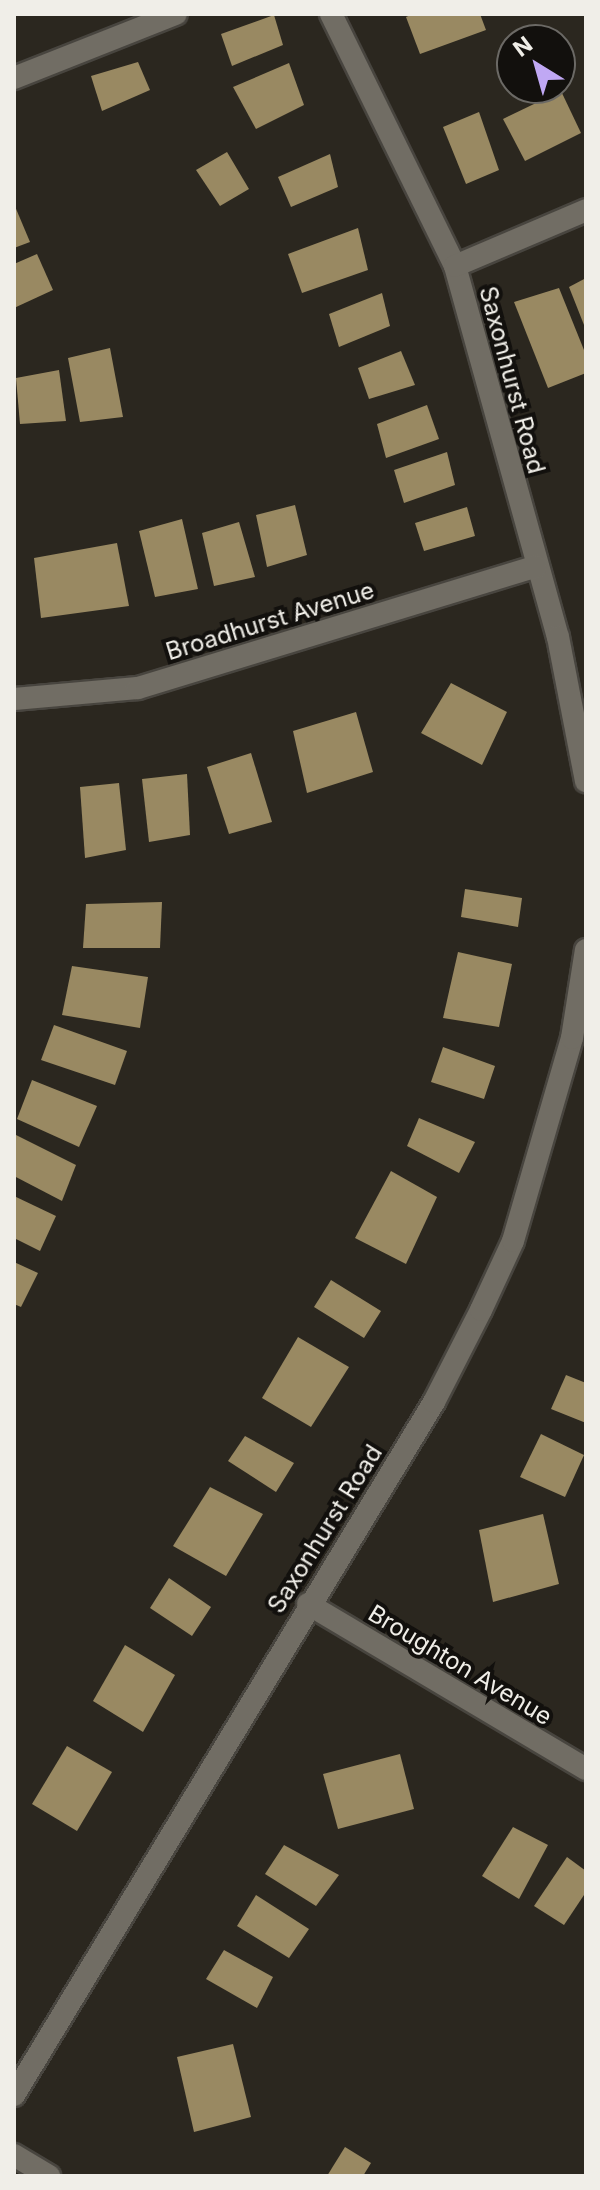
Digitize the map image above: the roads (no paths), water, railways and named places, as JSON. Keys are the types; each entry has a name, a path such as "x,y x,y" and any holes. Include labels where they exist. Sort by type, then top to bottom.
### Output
{"street":[{"path":"14,78 176,14"},
{"name":"Saxonhurst Road","path":"331,14 455,266 558,637 586,781"},
{"path":"455,266 586,210"},
{"name":"Broadhurst Avenue","path":"14,699 138,688 536,566"},
{"name":"Saxonhurst Road","path":"14,2095 308,1604 434,1402 494,1282 513,1241 579,1041 586,950"},
{"name":"Broughton Avenue","path":"308,1604 586,1769"},
{"path":"14,2155 49,2176"}]}
